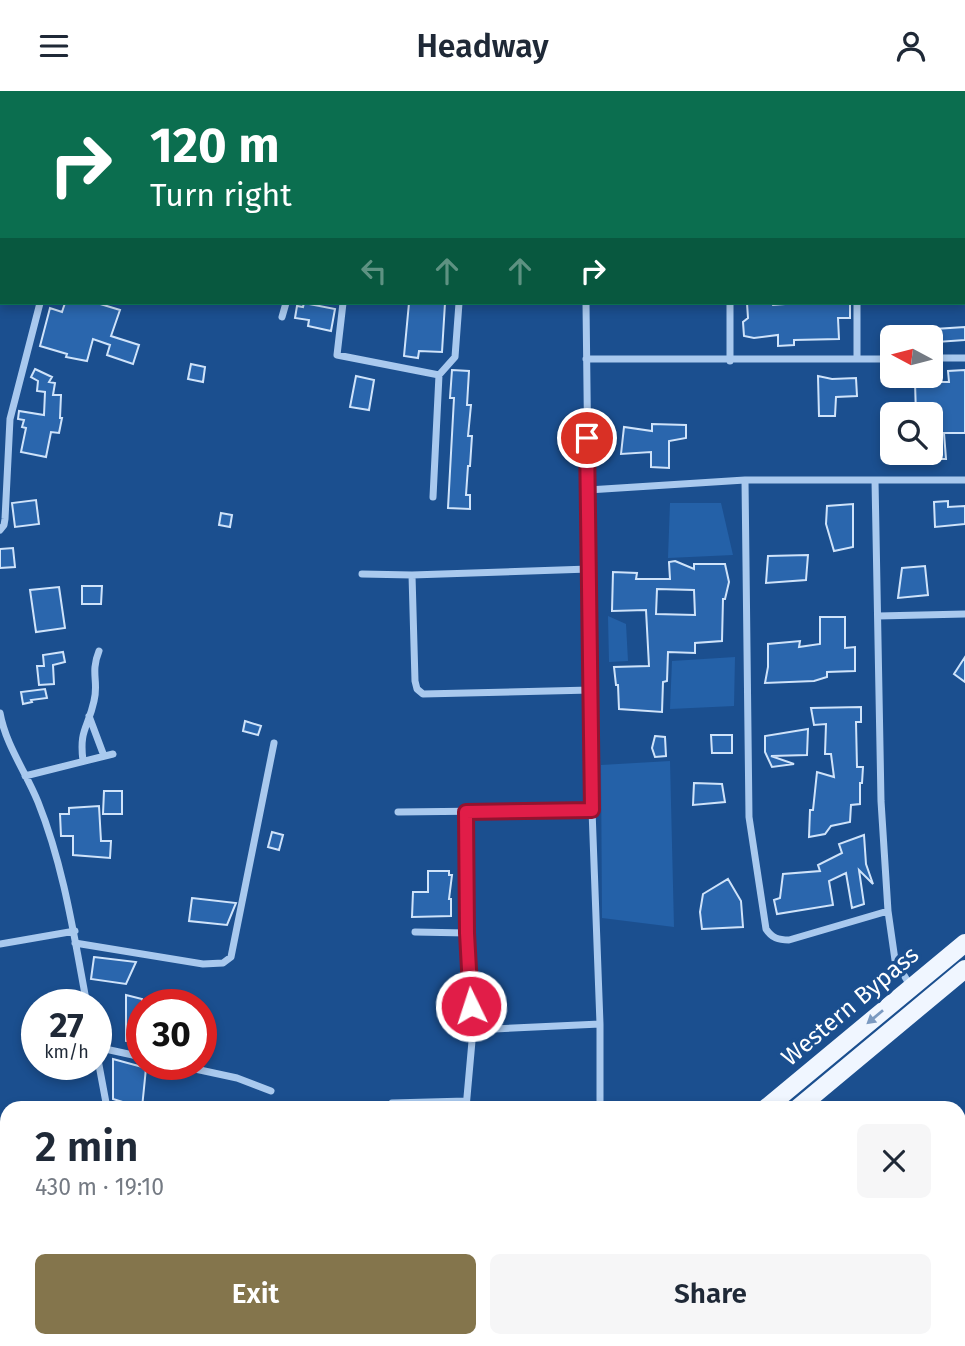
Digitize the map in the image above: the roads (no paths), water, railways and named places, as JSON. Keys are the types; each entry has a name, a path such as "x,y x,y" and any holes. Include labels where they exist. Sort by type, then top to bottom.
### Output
{"main road":[{"name":"Western Bypass","path":"774,1101 965,943"},
{"name":"Western Bypass","path":"806,1101 965,969"}],"street":[{"path":"0,530 5,519 10,419 39,305"},
{"path":"282,317 285,305"},
{"path":"344,305 337,355 439,375"},
{"path":"433,496 439,375 455,357 459,305"},
{"path":"586,305 592,810 600,1024 600,1101"},
{"path":"730,305 730,361"},
{"path":"857,305 857,359"},
{"path":"943,358 965,358"},
{"path":"586,359 880,359"},
{"path":"0,420 10,419"},
{"path":"589,491 745,480 965,480"},
{"path":"745,480 749,817 766,929 771,936 789,940 888,911"},
{"path":"875,480 881,801 888,911 895,960 911,987"},
{"path":"362,574 412,575 589,569"},
{"path":"412,575 415,681 417,689 423,694 591,690"},
{"path":"878,616 965,614"},
{"path":"83,761 81,735 95,700 94,668 99,651"},
{"path":"0,713 3,730 37,800 60,870 75,932 85,989"},
{"path":"89,716 104,756"},
{"path":"75,943 203,964 223,963 231,957 274,743"},
{"path":"24,776 113,754"},
{"path":"398,812 592,810"},
{"path":"466,812 467,933 473,1031 466,1101"},
{"path":"0,944 75,932"},
{"path":"415,932 467,933"},
{"path":"473,1031 600,1024"},
{"path":"217,1074 271,1091"},
{"path":"102,1080 106,1101"}]}
